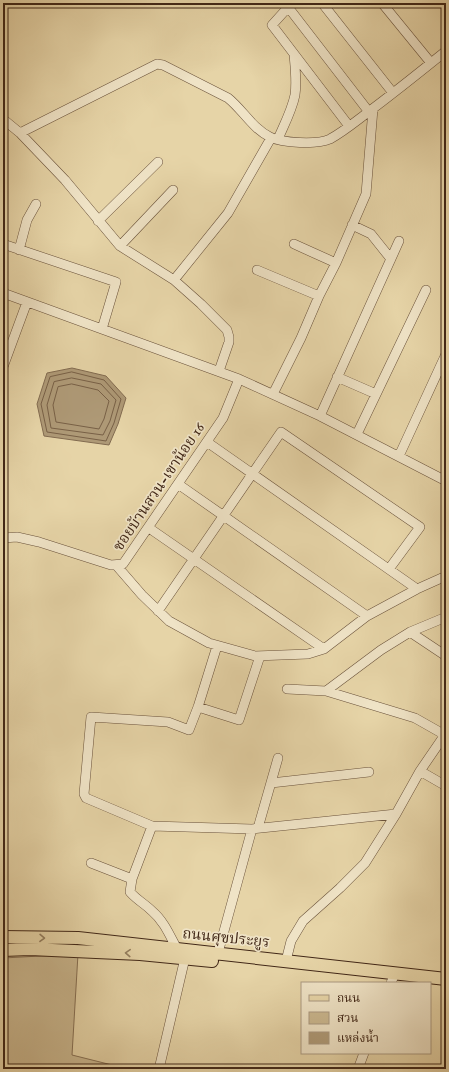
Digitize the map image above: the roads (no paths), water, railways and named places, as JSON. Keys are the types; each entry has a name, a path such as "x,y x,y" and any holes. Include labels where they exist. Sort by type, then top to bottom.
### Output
{"main road":[{"name":"ถนนศุขประยูร","path":"3,938 74,938 181,954 410,982"},
{"path":"74,938 75,951"},
{"name":"ถนนศุขประยูร","path":"3,950 30,949 140,954 218,954 446,978"},
{"name":"ถนนศุขประยูร","path":"431,983 446,984"}],"street":[{"path":"322,3 393,93"},
{"path":"382,3 431,63"},
{"path":"273,394 336,263 366,194 371,110 290,5 272,25 349,126"},
{"path":"20,133 157,64 163,65 228,98 234,103 250,123 274,138 293,142 317,143 329,139 349,126 446,51"},
{"path":"174,280 228,213 291,109 295,95 296,75 294,54"},
{"path":"3,118 20,133 65,180 120,246 174,280 227,330 229,342 219,371"},
{"path":"98,221 158,162"},
{"path":"120,246 173,190"},
{"path":"18,250 27,220 36,204"},
{"path":"352,225 371,234 391,259"},
{"path":"320,416 399,241"},
{"path":"3,244 116,282 102,329"},
{"path":"294,244 336,263"},
{"path":"256,270 319,296"},
{"path":"357,434 426,290"},
{"path":"3,293 239,379 320,416 445,478"},
{"path":"3,367 27,302"},
{"path":"399,456 446,354"},
{"path":"337,377 376,394"},
{"name":"ซอยบ้านสวน-เขาน้อย 16","path":"3,538 17,537 32,540 111,565 123,564 223,418 239,379"},
{"path":"158,611 281,432 420,527 389,570"},
{"path":"207,442 418,589"},
{"path":"178,484 367,616"},
{"path":"149,528 324,649"},
{"path":"116,565 142,595 169,621 209,644 255,656 308,654 324,649 367,616 446,576"},
{"path":"326,691 381,650 410,632 446,616"},
{"path":"410,632 446,656"},
{"path":"217,646 198,707 189,730 168,722 91,717 84,794 86,798 152,826 255,829 396,814"},
{"path":"198,707 239,720 260,656"},
{"path":"286,961 291,941 302,921 340,888 365,863 396,814 420,771 445,734 415,718 326,691 287,689"},
{"path":"218,954 255,829 278,758"},
{"path":"420,771 446,786"},
{"path":"271,783 369,772"},
{"path":"152,826 132,879 130,892 137,900 153,912 167,929 181,954 159,1069"},
{"path":"91,863 132,879"},
{"path":"358,1069 364,1054"}],"water":[{"path":"72,368 106,376 126,398 118,424 109,445 44,436 37,404 47,373"}]}
